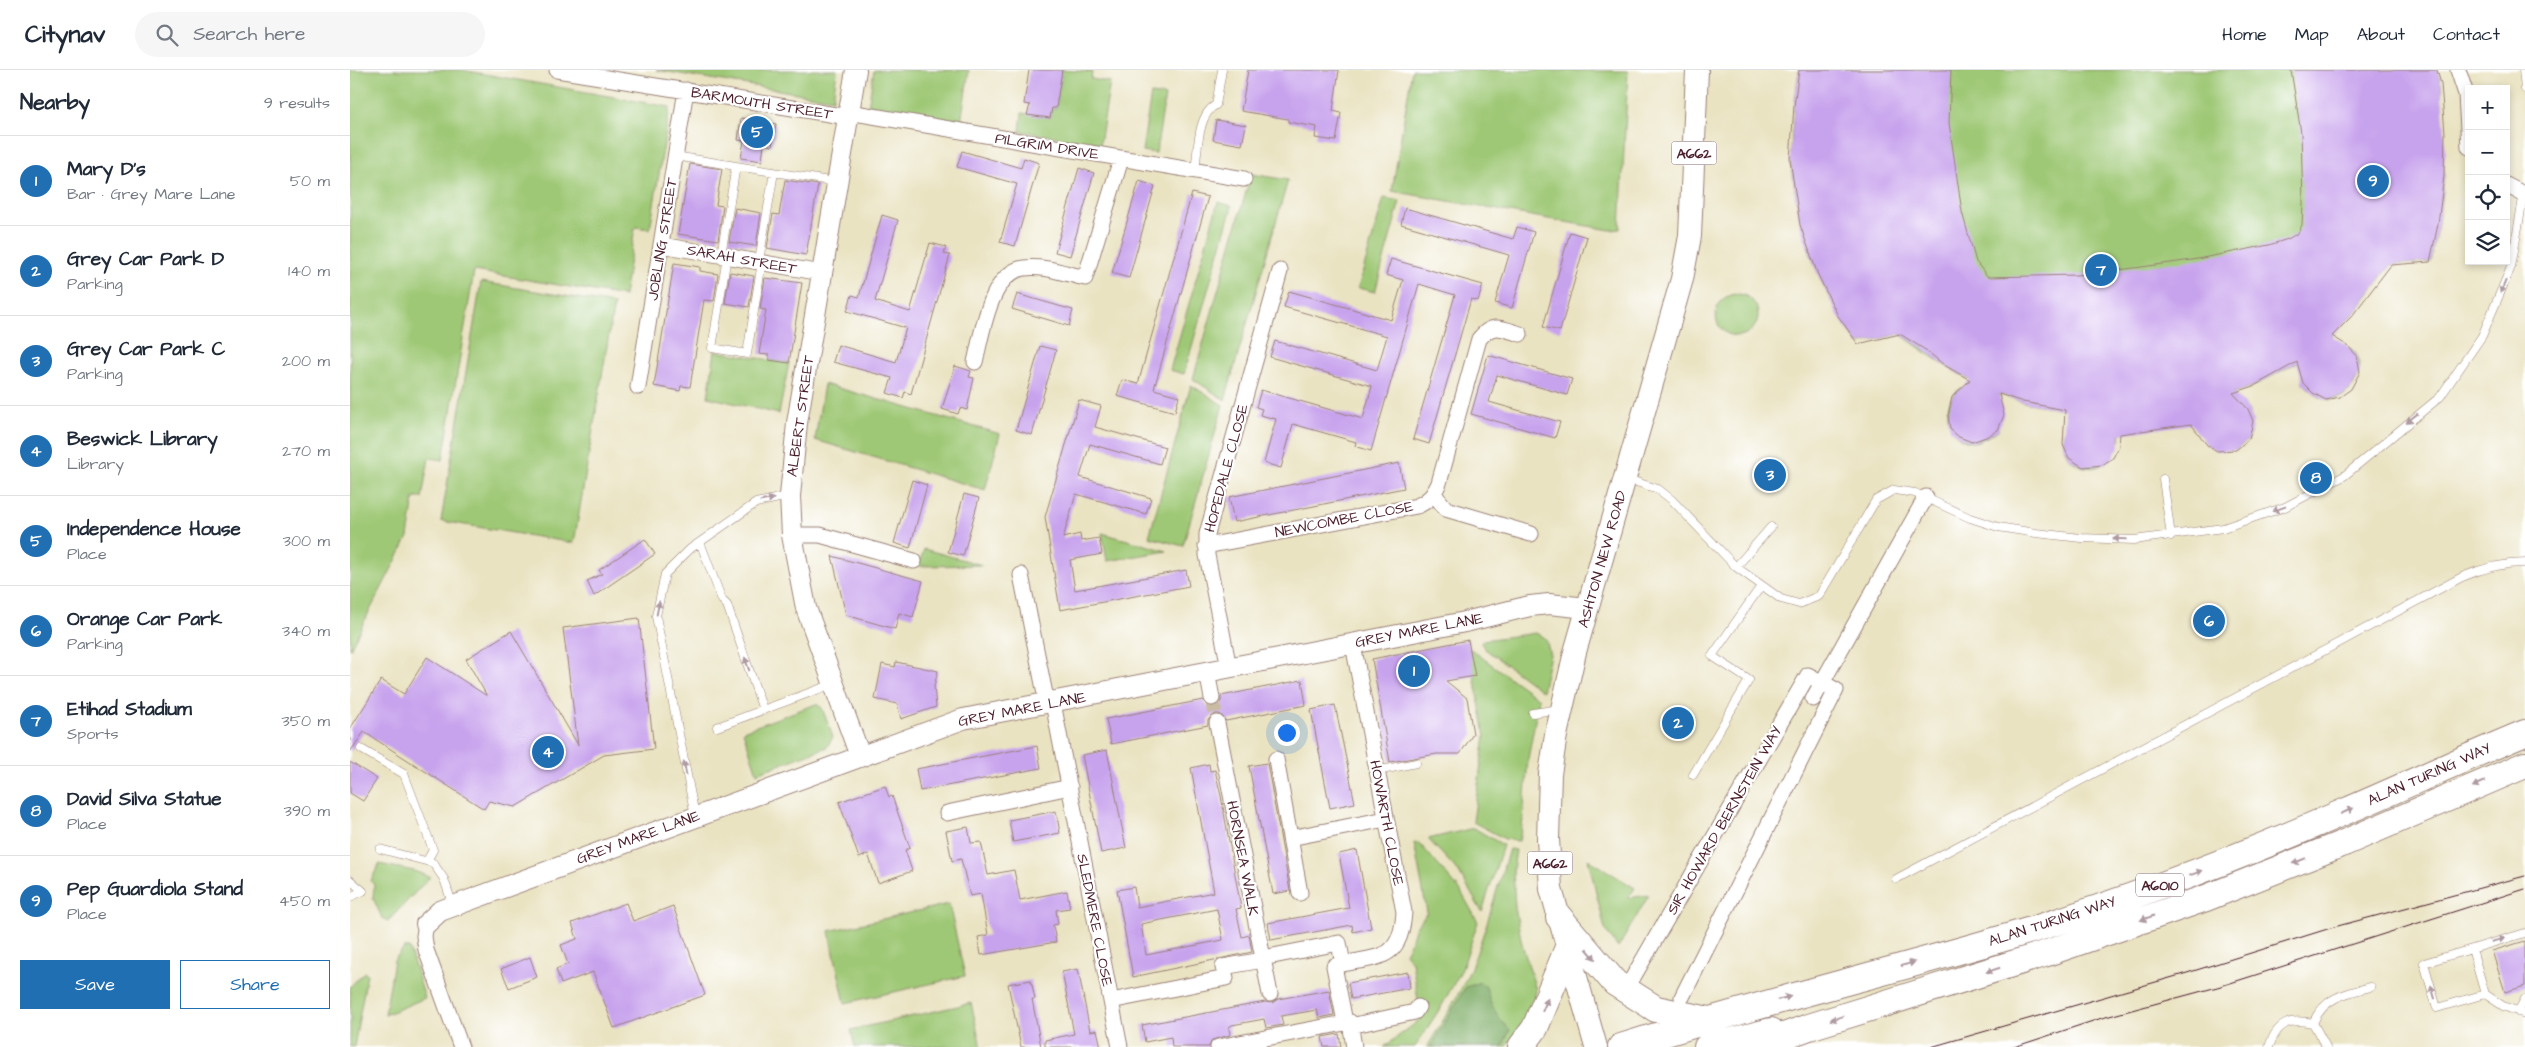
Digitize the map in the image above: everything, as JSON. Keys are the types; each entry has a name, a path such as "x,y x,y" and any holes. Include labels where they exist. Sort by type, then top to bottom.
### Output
{"highway":[{"name":"ALAN TURING WAY","path":"1621,1047 1708,1019 2038,927 2199,872 2346,812 2448,764 2525,733"},
{"name":"ALAN TURING WAY","path":"1754,1047 1809,1027 2044,954 2206,898 2344,843 2525,766"},
{"path":"1559,916 1615,983 1656,1010 1708,1019"},
{"path":"1521,1047 1535,1028 1567,950"},
{"path":"1707,1047 1770,1031 1809,1027"}],"main road":[{"name":"ASHTON NEW ROAD","path":"1596,1047 1567,950 1552,889 1548,839 1550,774 1562,709 1587,608 1682,279 1690,236 1697,70"}],"street":[{"name":"BARMOUTH STREET","path":"557,70 849,115"},
{"name":"ALBERT STREET","path":"856,70 797,423 790,496 792,535 806,608 860,756"},
{"path":"2458,70 2466,94 2468,130"},
{"name":"JOBLING STREET","path":"638,386 686,90"},
{"name":"PILGRIM DRIVE","path":"849,115 1244,179"},
{"path":"975,362 992,300 1002,280 1025,268 1037,268 1085,278 1122,159"},
{"path":"2510,187 2525,193"},
{"name":"SARAH STREET","path":"661,245 822,273"},
{"name":"HOPEDALE CLOSE","path":"1229,668 1206,546 1280,271"},
{"path":"1514,332 1497,328 1487,329 1479,339 1434,494 1446,509 1531,534"},
{"name":"NEWCOMBE CLOSE","path":"1206,546 1417,506 1426,502 1434,494"},
{"path":"1812,699 1926,497"},
{"path":"792,535 820,536 914,561"},
{"name":"SLEDMERE CLOSE","path":"1022,575 1070,787 1111,1001 1226,978 1223,967 1339,943 1343,964"},
{"name":"GREY MARE LANE","path":"426,924 440,911 452,906 963,719 1465,622 1530,606 1549,604 1587,608"},
{"name":"HOWARTH CLOSE","path":"1343,964 1384,955 1396,947 1403,931 1404,912 1353,644"},
{"path":"1208,672 1212,698"},
{"name":"SIR HOWARD BERNSTEIN WAY","path":"1632,978 1808,675 1822,682"},
{"path":"1682,997 1836,690 1822,682"},
{"name":"HORNSEA WALK","path":"1217,723 1270,994"},
{"path":"1276,758 1300,893"},
{"path":"946,813 1070,787"},
{"path":"1290,838 1386,819"},
{"path":"426,924 424,936 426,950 460,1047"},
{"path":"1343,964 1334,966 1354,1047"},
{"path":"1111,1001 1120,1047"},
{"path":"1218,1047 1415,1012 1418,1007"}],"lane":[{"path":"1195,171 1204,117 1209,109 1216,105 1222,70"},
{"path":"2523,70 2525,89"},
{"path":"675,156 836,182"},
{"path":"736,166 712,348 747,354 774,172"},
{"path":"1625,478 1658,489 1672,500 1736,566 1760,586 1781,599 1799,604 1819,596 1880,496 1894,490 1903,490 1926,497 1970,518 1998,527 2081,538 2134,540 2223,528 2285,507 2344,476 2440,397 2482,336 2511,267 2525,193"},
{"path":"2163,479 2171,536"},
{"path":"695,816 656,616 665,574 690,549 756,503 790,496"},
{"path":"1736,566 1772,527"},
{"path":"700,542 722,600 727,606 763,710"},
{"path":"1896,878 2462,577 2480,569 2525,563"},
{"path":"1693,775 1749,680 1712,656 1760,586"},
{"path":"717,727 833,684"},
{"path":"1533,713 1562,709"},
{"path":"362,750 404,774 433,850 428,859"},
{"path":"1377,771 1416,763"},
{"path":"380,849 428,859 441,873 452,906"},
{"path":"350,880 363,891 350,897"},
{"path":"2485,994 2437,1008 2424,963 2525,932"},
{"path":"2472,948 2485,994 2504,1006 2522,1013 2525,999"},
{"path":"2313,1023 2318,1012 2328,1002 2343,994 2371,987"},
{"path":"2269,1047 2274,1032 2286,1023 2299,1020 2313,1023 2326,1047"}],"green space":[{"path":"350,70 462,70 670,107 650,229 635,227 624,296 474,271 443,460 429,458 422,498 414,498 408,537 350,649"},
{"path":"656,70 837,70 833,99"},
{"path":"874,70 969,70 961,122 868,107"},
{"path":"1062,70 1092,72 1091,79 1110,82 1100,144 1020,131 1022,113 1050,118 1052,108 1056,108"},
{"path":"1412,70 1628,71 1620,229 1610,230 1392,191"},
{"path":"1799,70 2437,70 2441,84 2444,176 2438,224 2430,262 2391,265 2352,316 2330,338 2351,349 2356,354 2359,362 2357,378 2353,386 2340,397 2333,400 2321,398 2303,383 2303,359 2254,386 2230,394 2243,403 2251,417 2249,439 2236,450 2197,418 2121,433 2115,452 2105,463 2092,468 2080,466 2070,458 2064,446 2065,430 2074,411 2023,402 1999,394 1998,430 1989,436 1973,442 1965,441 1950,426 1948,419 1949,404 1956,392 1975,383 1944,365 1900,334 1858,344 1825,290 1804,232 1792,170 1792,124"},
{"path":"1151,94 1165,96 1156,153 1142,151"},
{"path":"1251,174 1288,180 1225,400 1193,379"},
{"path":"1384,198 1400,201 1375,292 1358,288"},
{"path":"1218,202 1232,206 1184,374 1170,370"},
{"path":"481,282 614,304 574,543 441,521"},
{"path":"1741,294 1749,297 1755,303 1758,315 1755,327 1749,333 1733,336 1725,333 1719,327 1716,311 1719,303 1725,297"},
{"path":"715,351 789,363 779,414 708,397"},
{"path":"824,384 1000,434 985,490 815,440"},
{"path":"1191,385 1223,405 1183,546 1149,537"},
{"path":"1102,533 1167,551 1107,561"},
{"path":"924,549 982,565 919,566"},
{"path":"1536,633 1546,639 1550,655 1542,691 1485,649 1481,643 1483,640"},
{"path":"1469,648 1539,699 1528,759 1523,820 1519,841 1505,839 1473,822 1485,735"},
{"path":"816,704 822,708 833,737 827,747 757,773 743,731"},
{"path":"1474,828 1503,845 1482,912 1458,871 1428,839"},
{"path":"1414,843 1419,843 1460,890 1478,922 1462,969 1441,1007 1415,1047 1384,1047 1421,1019 1412,962 1405,953 1415,929 1427,912"},
{"path":"1509,849 1516,850 1513,870 1515,908 1522,944 1536,990 1534,1003 1528,1017 1505,1047 1427,1047 1455,1000 1470,970"},
{"path":"1588,859 1635,888 1628,898 1649,895 1618,948 1605,929"},
{"path":"379,864 414,871 430,877 388,921 382,918 373,898 374,885 371,881"},
{"path":"949,904 965,976 845,1003 829,931"},
{"path":"404,948 409,948 425,998 385,1015 394,960"},
{"path":"364,972 367,974 354,1047 350,1047 350,987"},
{"path":"1480,982 1486,987 1492,1005 1510,1030 1502,1047 1430,1047 1466,987"},
{"path":"971,1003 981,1047 855,1047 851,1030"}],"building":[{"path":"1029,70 1062,70 1056,108 1052,108 1050,118 1027,115 1030,105 1024,104"},
{"path":"1248,70 1339,70 1333,111 1341,113 1336,141 1315,138 1317,127 1288,122 1288,119 1241,111"},
{"path":"1799,70 1951,70 1949,123 1962,212 1976,262 1988,277 2077,275 2134,268 2192,260 2269,245 2288,239 2298,233 2302,225 2303,204 2301,133 2291,70 2437,70 2441,84 2445,133 2444,176 2438,224 2430,262 2391,265 2352,316 2332,336 2348,346 2357,356 2360,372 2351,389 2340,397 2326,400 2313,393 2303,383 2297,362 2254,386 2233,393 2248,409 2253,421 2249,439 2236,450 2217,451 2207,445 2191,424 2120,434 2119,446 2113,458 2102,465 2083,467 2069,458 2063,445 2065,410 2023,402 1999,394 2004,415 1998,430 1972,442 1959,437 1950,429 1948,416 1952,397 1970,380 1944,365 1927,351 1900,334 1858,344 1838,316 1818,275 1800,225 1790,159"},
{"path":"741,118 776,124 772,146 764,144 762,161 741,158 744,141 738,140"},
{"path":"1216,120 1246,125 1242,145 1213,140"},
{"path":"962,151 1021,168 1024,158 1039,163 1015,246 1000,242 1017,184 957,167"},
{"path":"690,164 722,169 716,205 723,206 718,240 678,234"},
{"path":"1079,168 1094,173 1070,256 1055,252"},
{"path":"785,180 818,185 806,255 767,248 773,214 779,215"},
{"path":"1139,181 1155,186 1129,278 1112,273"},
{"path":"1192,193 1208,197 1154,389 1179,396 1175,412 1117,396 1122,380 1138,384"},
{"path":"735,208 761,213 756,246 729,242"},
{"path":"1405,208 1513,239 1517,227 1534,232 1512,308 1495,303 1509,255 1401,224"},
{"path":"882,215 898,220 875,301 910,312 930,243 946,247 944,254 950,255 911,394 905,392 903,398 887,393 892,378 833,362 838,345 896,362 906,328 847,311 852,295 859,297"},
{"path":"1570,232 1587,237 1560,331 1543,327"},
{"path":"1391,259 1483,285 1478,301 1471,299 1429,444 1413,439 1455,295 1419,284 1371,451 1355,446 1356,442 1293,424 1281,468 1264,463 1276,419 1260,415 1262,409 1256,407 1261,390 1363,419 1372,386 1270,357 1275,341 1377,370 1387,336 1284,307 1289,291 1391,320 1403,280 1386,275"},
{"path":"674,263 700,267 700,271 718,274 714,301 704,300 690,387 681,386 680,391 654,386"},
{"path":"730,272 754,276 749,307 725,303"},
{"path":"765,278 802,283 789,363 769,360 769,355 759,354 766,310 760,309"},
{"path":"1017,294 1073,310 1069,326 1012,309"},
{"path":"1040,346 1056,350 1032,435 1016,430"},
{"path":"1488,355 1572,379 1567,395 1497,375 1489,402 1560,422 1555,438 1471,414"},
{"path":"955,366 971,371 969,377 974,378 967,410 960,408 958,414 942,409"},
{"path":"1079,400 1101,406 1095,427 1165,447 1160,464 1090,444 1080,477 1151,498 1146,514 1076,494 1063,538 1080,534 1081,541 1099,538 1102,554 1070,560 1075,590 1186,570 1189,586 1060,610 1045,517"},
{"path":"1399,463 1404,488 1234,522 1229,497"},
{"path":"912,480 927,485 910,548 894,543"},
{"path":"964,494 979,498 963,556 948,552"},
{"path":"645,539 655,554 594,596 587,581 602,574 599,570"},
{"path":"832,556 923,581 913,617 899,613 895,629 846,615"},
{"path":"639,618 654,749 604,755 515,807 489,801 484,809 364,732 350,752 350,729 381,680 404,694 427,657 487,696 466,659 511,631 578,745 563,628"},
{"path":"1468,640 1475,676 1446,681 1467,698 1473,734 1460,754 1437,754 1390,762 1372,659"},
{"path":"896,662 938,671 934,686 936,707 901,719 897,704 875,699 882,664 895,667"},
{"path":"1302,680 1306,705 1226,721 1220,714 1215,714 1208,720 1208,725 1111,744 1106,719 1203,700 1208,707 1214,707 1221,702 1221,696"},
{"path":"1335,705 1355,803 1330,808 1311,710"},
{"path":"1037,746 1041,768 920,791 916,769"},
{"path":"1107,750 1126,848 1101,853 1082,755"},
{"path":"350,762 377,779 363,801 350,793"},
{"path":"1267,763 1290,891 1273,894 1249,766"},
{"path":"1209,764 1210,771 1215,770 1241,908 1236,909 1242,937 1249,935 1252,952 1133,977 1117,890 1134,887 1137,907 1214,892 1191,768","holes":["1217,909 1223,940 1146,955 1141,924"]},
{"path":"885,786 889,797 892,796 910,848 905,850 912,871 878,883 868,854 859,858 839,802"},
{"path":"1056,811 1060,833 1013,842 1009,820"},
{"path":"968,827 971,843 981,842 988,875 1014,870 1020,900 1067,891 1070,908 1056,910 1058,924 1053,925 1056,942 981,955 978,937 988,935 981,894 970,896 961,859 952,861 946,831"},
{"path":"1357,850 1371,928 1353,932 1352,925 1271,940 1268,923 1349,908 1339,854"},
{"path":"626,903 633,921 673,906 705,995 614,1028 593,972 561,984 556,969 568,964 561,945 577,939 572,923"},
{"path":"2525,941 2525,986 2505,992 2492,951"},
{"path":"530,957 537,977 509,988 501,969"},
{"path":"1078,969 1090,1031 1097,1030 1101,1047 1045,1047 1045,1040 1074,1034 1062,972"},
{"path":"1408,972 1410,988 1351,999 1348,983"},
{"path":"1031,980 1035,999 1032,999 1041,1047 1021,1047 1008,984"},
{"path":"1329,990 1334,1015 1319,1018 1317,1010 1281,1016 1283,1025 1266,1028 1264,1019 1232,1025 1229,1027 1230,1035 1212,1040 1209,1047 1172,1047 1171,1037 1145,1042 1142,1025 1265,1002 1272,1003 1278,999"},
{"path":"1339,1034 1341,1047 1324,1047 1322,1037"}],"tunnel":[{"path":"1212,698 1217,723"}],"tram line":[{"path":"1931,1047 2187,973 2334,927 2525,876"},
{"path":"2014,1047 2102,1018 2221,986 2525,889"}],"place":[{"name":"Independence House","path":"757,132"},
{"name":"Pep Guardiola Stand","path":"2373,181"},
{"name":"Etihad Stadium","path":"2101,270"},
{"name":"Grey Car Park C","path":"1770,475"},
{"name":"David Silva Statue","path":"2316,478"},
{"name":"Orange Car Park","path":"2209,621"},
{"name":"Mary D's","path":"1414,671"},
{"name":"Grey Car Park D","path":"1678,723"},
{"name":"Beswick Library","path":"548,752"}]}
